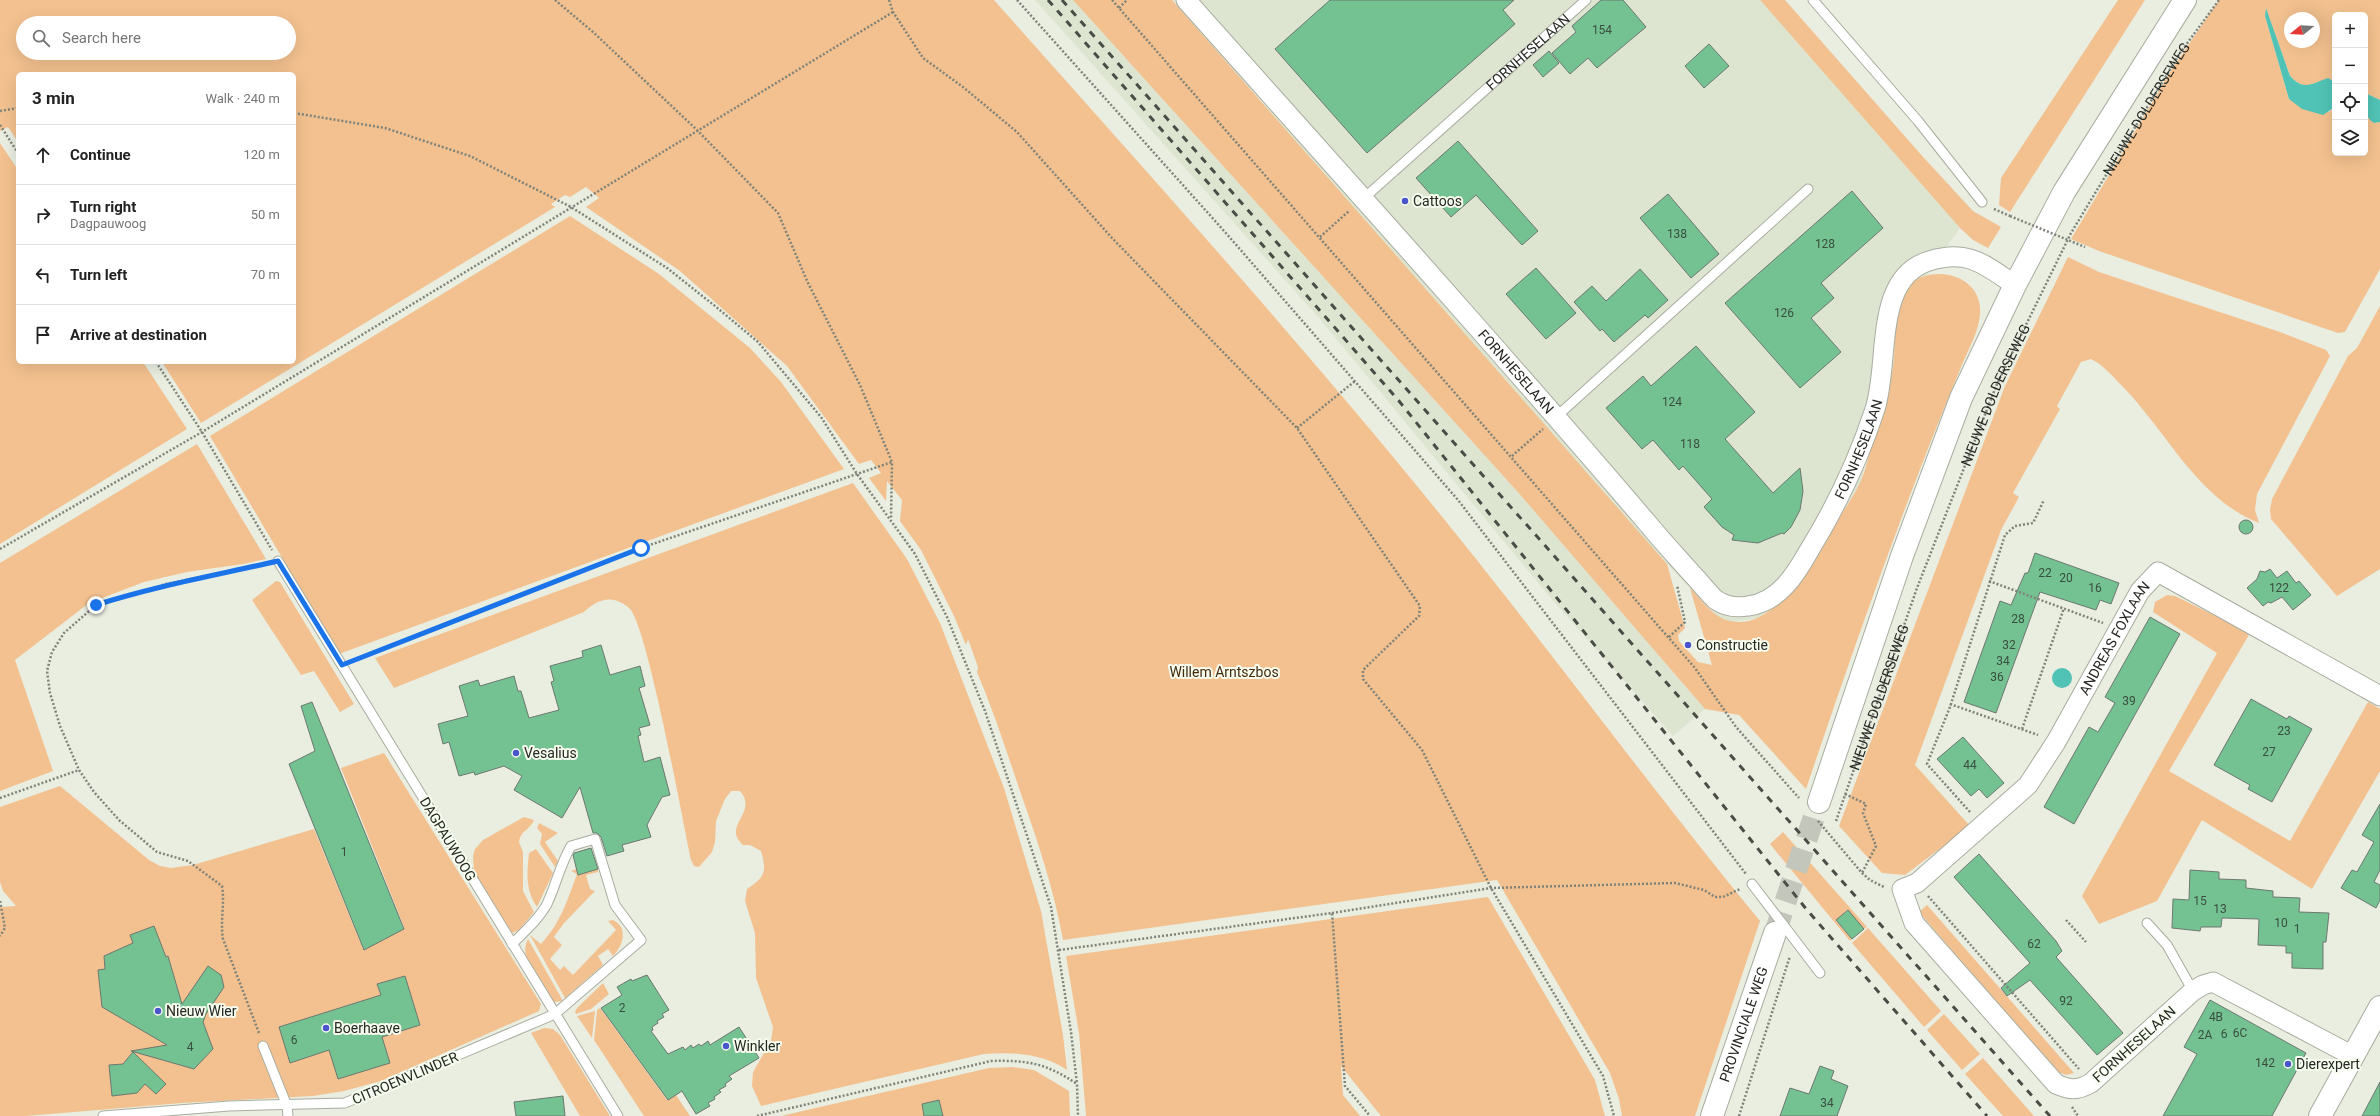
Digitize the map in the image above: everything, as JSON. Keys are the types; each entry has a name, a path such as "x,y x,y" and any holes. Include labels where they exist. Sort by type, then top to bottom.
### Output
{"main road":[{"name":"NIEUWE DOLDERSEWEG","path":"1820,802 1902,556 1961,398 2015,285 2064,192 2184,0"},
{"name":"PROVINCIALE WEG","path":"1712,1116 1775,933"},
{"path":"2320,1116 2380,1008"}],"street":[{"name":"FORNHESELAAN","path":"1186,0 1556,417 1715,599 1726,605 1735,607 1753,606 1774,596 1796,572 1822,530 1856,461 1876,406 1883,375 1888,319 1892,298 1898,283 1908,270 1936,259 1968,256 2015,285"},
{"name":"ANDREAS FOXLAAN","path":"1910,886 1982,826 2028,785 2056,742 2140,591 2158,572 2380,696"},
{"name":"FORNHESELAAN","path":"1910,886 1914,923 2056,1084 2071,1090 2081,1088 2091,1083 2193,991 2203,985 2214,982 2353,1056"}],"lane":[{"name":"FORNHESELAAN","path":"1363,199 1586,0"},
{"path":"1813,0 1918,121 1982,202"},
{"path":"1556,417 1808,189"},
{"name":"DAGPAUWOOG","path":"278,561 618,1116"},
{"name":"CITROENVLINDER","path":"104,1116 229,1106 287,1106 345,1103 555,1014 641,940 615,905 595,839 571,846 563,860 547,904 531,925 512,944"},
{"path":"1752,884 1820,974"},
{"path":"2147,923 2167,945 2193,991"},
{"path":"263,1046 287,1106 288,1116"}],"path":[{"path":"555,0 593,32 696,129 778,213 808,283 860,385 892,462 891,518"},
{"path":"889,0 893,12 922,58 963,87 1017,132 1112,238 1297,428 1420,606 1419,616 1363,670 1363,679 1422,750 1491,888 1603,1076 1614,1116"},
{"path":"1017,0 1355,381 1458,500 1752,884"},
{"path":"1112,0 1669,637 1709,686 1736,727 1782,778"},
{"path":"1119,8 1127,0"},
{"name":"NIEUWE DOLDERSEWEG","path":"1836,821 1917,588 1997,384 2071,233 2180,53 2219,0"},
{"path":"0,549 202,432 696,129 893,12"},
{"path":"0,111 16,108"},
{"path":"296,113 392,130 470,156 571,207 667,268 758,342 821,417 857,474 891,518 915,554 947,617 985,711 1051,907 1059,950 1077,1084 1078,1116"},
{"path":"0,125 16,150"},
{"path":"1320,237 1363,199"},
{"path":"1982,202 2010,216 2085,248"},
{"path":"157,364 202,432 278,561 210,577 166,584 96,605 64,633 52,652 48,671 50,693 78,770 119,820 157,852 188,861 222,886 224,898 221,924 224,938 263,1046"},
{"path":"1297,428 1355,381"},
{"path":"1512,456 1556,417"},
{"path":"342,665 641,548 892,462"},
{"path":"1982,826 1927,764 1950,704 1989,581 2005,536 2015,526 2032,523 2044,500"},
{"path":"1989,581 2119,629"},
{"path":"1669,637 1686,622 1676,584"},
{"path":"2022,730 2064,608"},
{"path":"1950,704 2056,742"},
{"path":"0,798 78,770"},
{"path":"1846,794 1866,804 1863,813 1876,846 1862,873"},
{"path":"1853,864 1862,873 1881,886 1910,886 2091,1083"},
{"path":"1059,950 1332,913 1491,888 1675,883 1704,890 1715,897 1731,894"},
{"path":"0,901 5,928 0,936"},
{"path":"1332,913 1345,1086 1370,1116"},
{"path":"2066,920 2086,942"},
{"path":"1739,1116 1792,952"},
{"path":"757,1116 990,1061 1034,1062 1057,1071 1077,1084"}],"shaded area":[{"path":"1035,0 1073,0 1516,490 1705,709 1673,736 1549,596 1319,318"},
{"path":"1172,0 1760,0 1960,228 1927,275 1918,279 1860,484 1813,561 1785,599 1758,618 1733,622 1717,617 1654,550"}],"green space":[{"name":"Willem Arntszbos","path":"0,0 994,0 1208,241 1366,424 1461,540 1760,921 1695,1116 1622,1116 1619,1099 1610,1073 1497,880 1063,940 1055,903 1039,848 1000,733 977,672 978,667 968,639 966,645 954,616 921,550 900,521 902,500 887,481 886,501 869,478 881,473 871,460 859,464 787,366 680,271 586,207 599,198 586,187 570,197 565,195 551,204 555,207 201,423 163,364 296,364 296,72 16,72 16,139 8,127 0,131"},
{"path":"1073,0 1172,0 1667,564 1685,628 1678,635 1679,641 1698,662 1712,665 1690,588 1703,603 1718,616 1724,619 1730,621 1746,621 1762,615 1777,604 1804,573 1856,490 1865,470 1889,386 1893,367 1899,304 1908,286 1925,276 1936,274 1956,277 1965,281 1972,288 1978,297 1980,307 1980,317 1974,338 1940,419 1899,524 1806,789 1739,715 1705,709 1516,490"},
{"path":"1760,0 1785,0 1924,158 1973,211 2001,227 1988,248 1973,240 1960,228"},
{"path":"2118,0 2145,0 2010,212 1999,205 2001,178"},
{"path":"2219,0 2380,0 2380,100 2368,94 2368,12 2332,12 2332,81 2328,79 2308,85 2299,84 2290,76 2266,9 2265,16 2289,99 2329,112 2332,110 2332,156 2368,156 2368,115 2374,123 2380,122 2380,269 2345,332 2338,333 2099,251 2071,239 2172,69"},
{"path":"0,143 16,167 16,364 144,364 187,429 0,544"},
{"path":"570,216 659,274 750,348 781,382 844,469 339,654 210,436"},
{"path":"2068,257 2099,272 2280,332 2326,350 2330,356 2257,494 2255,510 2259,523 2237,512 2218,498 2201,482 2185,464 2141,407 2105,369 2091,359 2081,362 2057,406 2060,409 2013,493 2019,497 2001,530 1915,765 1970,826 1905,875 1882,873 1839,826 2005,386"},
{"path":"2380,306 2380,569 2337,596 2271,519 2270,510 2272,499 2348,356 2357,348"},
{"path":"197,444 266,559 187,572 144,582 89,603 15,660 53,771 0,791 0,563"},
{"path":"853,483 907,559 940,623 1004,788 1041,911 1063,1035 1067,1070 1058,1064 1038,1057 1005,1053 984,1054 761,1106 752,1086 753,1072 771,1041 773,1027 756,978 755,933 745,901 747,889 758,881 763,873 764,864 761,851 750,845 743,845 737,838 737,825 745,806 745,799 740,791 731,791 725,799 716,821 715,842 712,852 699,867 694,866 691,860 664,726 645,648 637,622 629,608 617,601 600,601 584,612 394,688 375,658"},
{"path":"276,581 280,582 354,704 340,712 314,671 301,675 252,600"},
{"path":"2167,595 2175,596 2250,633 2169,771 2290,841 2368,702 2380,709 2380,771 2312,889 2202,820 2157,901 2099,924 2082,896 2217,653 2153,612 2155,602"},
{"path":"384,753 541,1004 539,1011 381,1081 344,1091 313,1096 182,1103 26,1116 0,1116 0,907 16,906 3,891 0,882 0,807 60,786 149,860 160,866 171,868 193,865 314,829 363,949 404,927 341,768"},
{"path":"524,817 534,820 524,832 519,842 523,852 523,891 534,912 519,930 512,933 474,874 473,856 475,849 483,840"},
{"path":"539,823 558,833 545,842 558,861 555,867 540,844 542,834 537,828"},
{"path":"1783,832 1867,927 1864,929 1847,910 1836,921 1852,939 1850,941 1770,844"},
{"path":"536,849 553,873 537,907 530,894 527,874 529,853"},
{"path":"577,869 579,875 598,869 598,872 586,875 590,889 595,891 564,923 554,937 562,945 550,959 560,970 564,966 573,975 616,930 608,921 613,920 618,923 623,932 623,937 617,952 613,956 608,949 598,956 603,965 565,998 530,935 541,944 548,936 563,911 574,883 577,874 571,871"},
{"path":"1488,897 1595,1080 1605,1116 1381,1116 1341,1066 1343,1095 1360,1116 1086,1116 1079,1033 1066,956"},
{"path":"1927,905 2074,1073 2066,1075 2056,1071 1919,912"},
{"path":"1868,928 1941,1011 1924,1027 1852,943"},
{"path":"528,939 563,1001 553,1002 532,972 528,964 525,947"},
{"path":"603,983 609,994 591,1009 576,1014 575,1012 577,1008"},
{"path":"600,1008 667,1100 676,1095 690,1116 644,1116 594,1040 597,1010"},
{"path":"595,1011 592,1038 577,1016"},
{"path":"1944,1014 1980,1054 1962,1070 1927,1030"},
{"path":"544,1028 553,1029 560,1035 610,1116 580,1116 531,1033"},
{"path":"1983,1058 2034,1116 2003,1116 1965,1074"},
{"path":"1012,1067 1034,1070 1069,1091 1070,1116 781,1116 989,1068"}],"water":[{"path":"2266,8 2290,76 2295,81 2308,85 2328,78 2332,80 2332,109 2323,115 2302,109 2289,99 2265,16"},
{"path":"2368,94 2380,100 2380,122 2374,123 2368,117"},
{"path":"2058,668 2066,668 2072,674 2072,682 2066,688 2058,688 2052,682 2052,674"}],"building":[{"path":"1330,0 1514,0 1503,10 1515,24 1367,153 1275,49"},
{"path":"1601,0 1623,0 1646,27 1597,68 1588,58 1570,74 1552,53 1576,32 1572,26"},
{"path":"1709,44 1729,66 1704,88 1685,66"},
{"path":"1549,51 1559,63 1543,77 1533,65"},
{"path":"1458,141 1538,231 1522,245 1476,195 1451,217 1416,178"},
{"path":"1852,191 1883,228 1821,283 1834,298 1811,318 1841,352 1800,388 1725,303"},
{"path":"1668,194 1719,254 1691,278 1640,218"},
{"path":"1536,268 1576,313 1546,339 1506,294"},
{"path":"1640,269 1668,300 1648,318 1645,315 1614,342 1602,329 1600,331 1574,302 1592,286 1606,301"},
{"path":"1696,346 1755,412 1725,439 1773,493 1800,468 1803,491 1800,510 1791,527 1784,534 1782,533 1758,543 1732,540 1734,535 1722,527 1704,507 1712,499 1683,466 1679,470 1653,440 1642,449 1606,408 1643,376 1651,386"},
{"path":"2243,520 2249,520 2253,524 2253,530 2249,534 2243,534 2239,530 2239,524"},
{"path":"2035,553 2119,583 2111,604 2100,600 2096,610 2040,592 1996,713 1964,702 2000,601 2011,605 2025,573 2028,573"},
{"path":"2270,569 2277,578 2287,571 2296,583 2299,581 2311,595 2293,610 2282,597 2271,603 2268,602 2263,606 2247,588 2257,579 2260,571 2265,572"},
{"path":"2150,617 2180,634 2074,824 2044,807 2089,727 2098,732 2115,703 2105,697"},
{"name":"Vesalius","path":"601,645 610,675 640,666 645,686 639,688 650,725 639,728 641,735 638,736 644,762 660,757 670,795 662,797 647,825 651,837 622,845 624,851 607,856 601,837 597,833 593,833 580,787 562,818 514,790 522,776 504,766 475,775 474,772 459,776 449,742 443,744 438,724 468,716 459,686 478,680 480,686 514,676 518,691 521,691 529,718 559,710 551,682 554,681 550,666 583,657 582,651"},
{"path":"2251,699 2287,719 2289,716 2312,729 2272,802 2248,789 2250,785 2214,765"},
{"path":"312,702 404,929 364,950 289,764 315,751 301,706"},
{"path":"1963,737 2004,783 1987,798 1979,789 1971,796 1937,759"},
{"path":"2380,804 2380,870 2374,882 2380,885 2380,900 2376,908 2341,888 2352,870 2357,872 2374,842 2362,835"},
{"path":"591,848 598,869 578,875 573,855 574,853"},
{"path":"1979,854 2056,941 2062,951 2056,957 2123,1033 2097,1055 2030,980 2007,996 2001,988 2030,963 1954,877"},
{"path":"2190,870 2219,872 2219,879 2246,880 2246,888 2273,891 2273,897 2300,898 2299,912 2329,913 2326,942 2323,942 2323,969 2292,968 2292,953 2286,953 2286,946 2258,945 2259,919 2222,918 2221,927 2201,927 2200,931 2172,928 2173,899 2189,900"},
{"path":"1848,910 1864,929 1852,939 1836,920"},
{"name":"Nieuw Wier","path":"154,926 166,957 168,956 182,1004 208,966 221,975 224,987 206,1014 203,1022 213,1049 194,1069 131,1051 167,1045 102,1007 98,970 105,969 104,956 133,943 130,935"},
{"name":"Winkler","path":"647,975 669,1010 662,1014 664,1017 657,1021 658,1023 652,1027 653,1030 651,1031 668,1054 683,1047 685,1050 691,1045 693,1048 699,1044 701,1046 708,1041 710,1045 739,1027 759,1058 729,1076 732,1079 725,1084 726,1086 719,1090 721,1092 714,1097 715,1099 708,1103 710,1106 696,1114 682,1091 668,1100 601,1008 622,995 617,987 631,979 632,981"},
{"name":"Boerhaave","path":"405,976 420,1025 382,1037 390,1063 338,1079 329,1050 290,1063 279,1027 381,995 377,984"},
{"path":"2210,1000 2306,1053 2272,1116 2163,1116 2197,1054 2184,1047"},
{"path":"133,1052 166,1084 156,1094 145,1084 137,1093 112,1096 109,1065 123,1064"},
{"path":"1820,1066 1834,1071 1831,1079 1848,1086 1837,1116 1780,1116 1790,1088 1809,1094"},
{"path":"2380,1082 2380,1116 2362,1116"},
{"path":"563,1096 565,1116 516,1116 514,1102"},
{"path":"939,1100 943,1116 924,1116 922,1104"}],"tunnel":[{"path":"1775,933 1819,802"}],"railway":[{"path":"1048,0 1399,401 1807,910 1987,1116"},
{"path":"1062,0 2050,1116"}],"place":[{"name":"Cattoos","path":"1405,201"},
{"name":"Constructie","path":"1688,645"},
{"name":"Vesalius","path":"516,753"},
{"name":"Nieuw Wier","path":"158,1011"},
{"name":"Boerhaave","path":"326,1028"},
{"name":"Winkler","path":"726,1046"},
{"name":"Dierexpert","path":"2288,1064"}],"route":[{"path":"96,605 166,584 210,577 278,561 342,665 641,548"}]}
